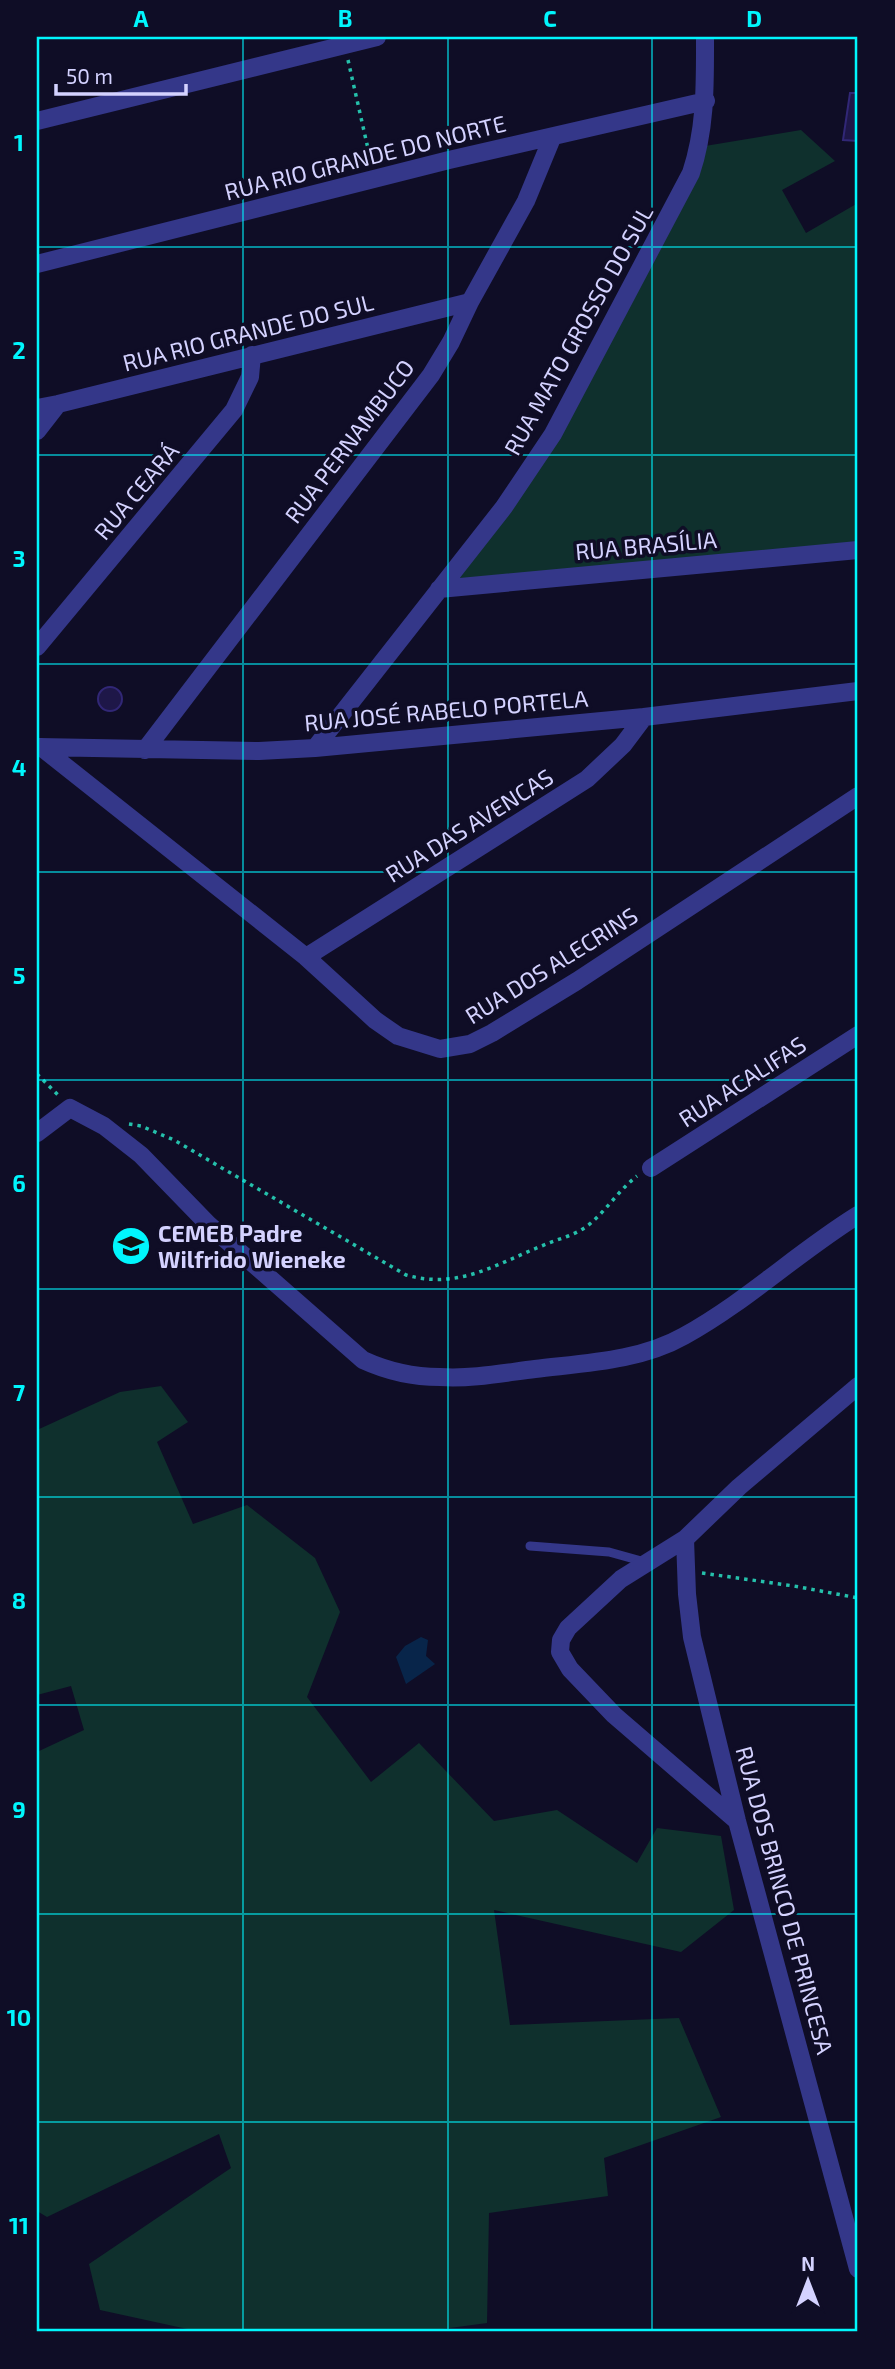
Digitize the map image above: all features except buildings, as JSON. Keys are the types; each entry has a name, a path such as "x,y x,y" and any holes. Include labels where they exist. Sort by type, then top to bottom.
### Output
{"street":[{"path":"37,121 377,37"},
{"name":"RUA MATO GROSSO DO SUL","path":"315,748 504,507 554,434 691,173 699,147 706,102 705,37"},
{"name":"RUA RIO GRANDE DO NORTE","path":"37,264 374,179 706,102"},
{"name":"RUA PERNAMBUCO","path":"145,750 430,375 451,342 526,201 552,138"},
{"name":"RUA RIO GRANDE DO SUL","path":"37,408 470,302"},
{"name":"RUA CEARÁ","path":"37,647 234,410 250,377 252,355"},
{"path":"37,431 58,404"},
{"name":"RUA BRASÍLIA","path":"439,589 858,550"},
{"name":"RUA JOSÉ RABELO PORTELA","path":"39,747 259,751 315,748 644,717 858,691"},
{"name":"RUA DAS AVENCAS","path":"306,957 587,779 622,745 644,717"},
{"name":"RUA DOS ALECRINS","path":"39,747 306,957 375,1020 398,1036 439,1049 470,1044 492,1033 577,981 858,796"},
{"name":"RUA ACALIFAS","path":"651,1168 858,1035"},
{"path":"37,1133 70,1108 104,1126 141,1155 208,1224 363,1360 386,1370 439,1378 590,1363 656,1349 706,1323 829,1232 858,1215"},
{"path":"737,1821 614,1715 570,1669 562,1657 560,1644 568,1628 621,1579 685,1539 739,1488 858,1386"},
{"name":"RUA DOS BRINCO DE PRINCESA","path":"685,1539 688,1615 692,1637 737,1821 858,2269"}],"lane":[{"path":"530,1546 608,1552 647,1563"}],"path":[{"path":"344,45 374,179"},
{"path":"37,1074 70,1108"},
{"path":"104,1126 141,1126 160,1134 406,1275 423,1280 449,1280 474,1275 570,1236 591,1224 634,1179 651,1168"},
{"path":"687,1570 858,1598"}],"green space":[{"path":"801,130 835,161 782,190 806,233 858,203 858,550 439,589 590,367 699,147"},
{"path":"161,1386 188,1422 157,1442 193,1524 247,1505 315,1558 340,1612 307,1697 371,1782 419,1743 494,1821 557,1810 637,1863 657,1828 721,1836 734,1910 681,1952 494,1910 510,2025 679,2018 721,2117 604,2158 608,2196 489,2213 487,2323 420,2332 201,2332 100,2310 89,2264 231,2168 219,2134 47,2217 37,2211 37,1752 84,1730 71,1686 37,1695 37,1430 120,1392"}],"water":[{"path":"421,1637 428,1640 426,1656 435,1664 406,1684 396,1657 405,1646"}],"place":[{"name":"CEMEB Padre Wilfrido Wieneke","path":"131,1246"}]}
